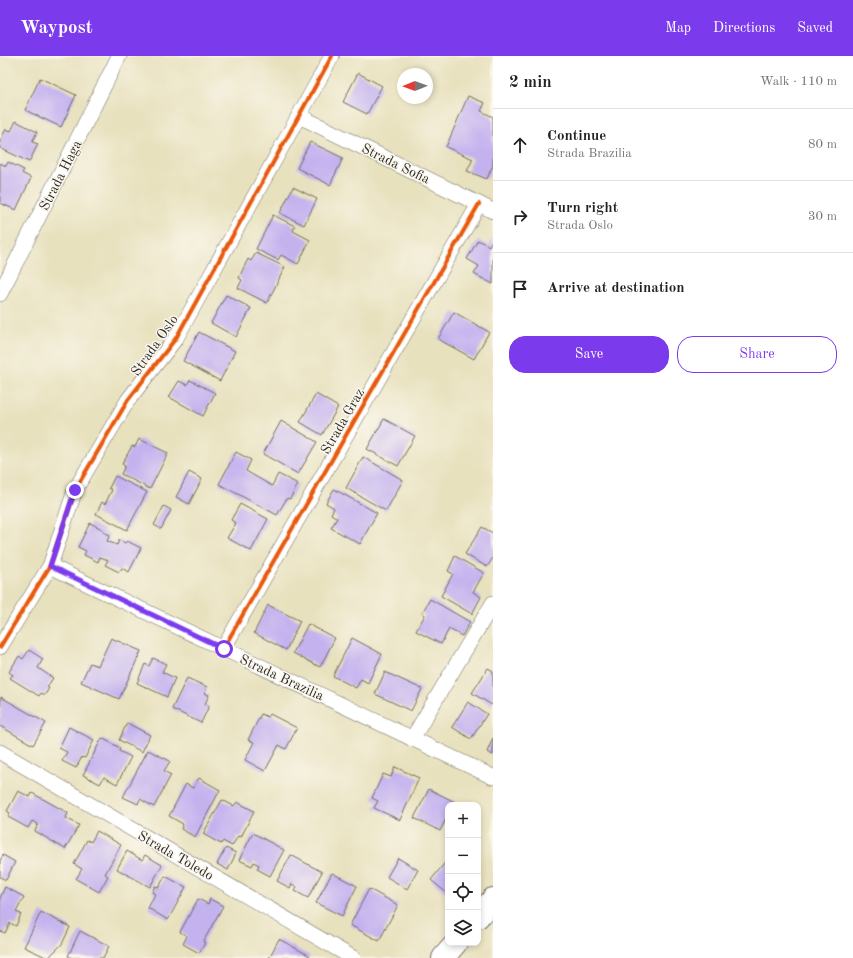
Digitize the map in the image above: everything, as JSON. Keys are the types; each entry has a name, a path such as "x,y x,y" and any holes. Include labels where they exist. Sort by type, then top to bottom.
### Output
{"street":[{"name":"Strada Haga","path":"0,294 119,56"},
{"name":"Strada Oslo","path":"0,647 50,566 75,490 128,400 176,338 332,56"},
{"name":"Strada Sofia","path":"299,116 493,211"},
{"name":"Strada Graz","path":"224,649 479,204"},
{"name":"Strada Brazilia","path":"50,566 493,777"},
{"path":"412,739 493,603"},
{"name":"Strada Toledo","path":"0,752 353,958"},
{"path":"481,913 493,899"},
{"path":"443,958 453,946"}],"building":[{"path":"358,73 382,86 367,114 343,102"},
{"path":"40,78 76,95 61,127 25,110"},
{"path":"468,96 485,103 481,111 493,117 493,167 487,179 467,171 473,159 446,147"},
{"path":"16,121 37,132 32,142 38,144 29,162 0,148 0,141 6,129 11,131"},
{"path":"310,142 343,158 330,185 297,168"},
{"path":"8,162 24,170 22,173 31,178 16,210 0,203 0,163 6,166"},
{"path":"293,187 317,199 304,225 280,213"},
{"path":"273,215 295,226 293,231 310,240 298,264 281,255 278,260 256,249"},
{"path":"493,238 493,284 474,274 479,266 467,259 478,240 489,246"},
{"path":"256,253 285,267 267,303 238,288 242,280 239,278 248,259 251,261"},
{"path":"226,295 251,308 236,337 211,323"},
{"path":"454,312 489,332 474,359 438,339"},
{"path":"199,332 235,351 220,381 183,361"},
{"path":"190,380 215,393 203,416 169,397 179,381 187,385"},
{"path":"316,394 338,407 322,435 300,422"},
{"path":"384,419 415,436 398,466 367,449"},
{"path":"281,421 317,442 298,474 263,454"},
{"path":"139,439 168,453 150,489 121,474 125,466 122,464 132,446 135,447"},
{"path":"236,452 251,460 246,471 272,486 278,474 298,484 290,499 287,498 277,515 219,484"},
{"path":"363,457 403,480 386,511 346,488"},
{"path":"189,472 202,479 189,504 176,497"},
{"path":"115,476 147,492 127,530 96,514 102,502 105,504 112,490 109,488"},
{"path":"334,489 377,513 360,544 331,528 337,518 331,514 334,508 326,503"},
{"path":"240,504 268,519 251,551 227,538 236,523 231,520"},
{"path":"164,506 171,510 161,529 154,525"},
{"path":"90,523 104,530 103,532 110,535 107,541 117,545 119,540 125,543 127,541 141,548 129,572 122,568 119,572 105,565 108,560 100,557 98,562 84,555 86,551 78,547"},
{"path":"482,527 493,533 493,558 487,567 465,554"},
{"path":"455,556 484,573 473,592 481,597 472,614 441,596 453,574 448,571"},
{"path":"430,599 470,622 462,636 449,629 441,644 416,631 425,615 422,613"},
{"path":"268,605 300,621 286,650 254,633"},
{"path":"308,624 335,638 320,667 293,653"},
{"path":"111,638 141,651 119,699 81,682 90,663 98,666"},
{"path":"352,638 382,654 368,683 361,679 356,688 333,676"},
{"path":"29,650 43,659 38,668 53,678 47,687 49,688 45,695 41,693 39,696 10,678 13,675 9,672 19,656 23,659"},
{"path":"153,658 166,664 162,672 175,678 167,697 137,683 145,664 149,666"},
{"path":"488,668 493,671 492,705 472,693"},
{"path":"385,672 422,689 411,711 375,694"},
{"path":"187,678 207,687 205,693 209,695 205,704 209,706 201,723 172,709"},
{"path":"1,697 46,723 33,745 0,726"},
{"path":"468,702 487,714 471,739 452,727"},
{"path":"261,714 268,717 270,714 297,728 286,749 279,745 265,771 245,760 254,742 248,740"},
{"path":"127,723 150,735 142,752 119,740"},
{"path":"69,727 94,740 85,758 82,757 76,768 62,761 67,752 59,748"},
{"path":"102,738 120,748 119,751 131,757 117,784 104,777 100,784 83,775"},
{"path":"493,738 493,755 487,752"},
{"path":"148,750 170,761 164,771 171,775 154,807 140,799 138,804 123,797"},
{"path":"395,767 419,778 400,820 374,808 378,801 372,798 383,774 391,777"},
{"path":"199,778 220,790 195,837 181,829 183,824 169,816 186,784 193,788"},
{"path":"429,789 455,802 445,802 445,821 440,831 414,818"},
{"path":"18,791 30,797 32,793 68,813 66,818 79,825 65,849 35,831 38,824 32,821 28,828 8,817 10,813 7,811"},
{"path":"222,800 234,806 237,802 254,811 241,837 238,836 232,846 223,841 221,844 203,834"},
{"path":"97,831 121,845 105,874 108,876 99,892 76,879 82,869 74,864 87,840 91,842"},
{"path":"253,833 284,850 270,876 257,869 259,865 254,862 252,866 239,860"},
{"path":"226,848 236,853 228,870 217,864"},
{"path":"127,851 142,860 145,855 162,865 150,887 117,869"},
{"path":"3,855 15,862 6,880 0,877 0,861"},
{"path":"291,855 322,872 308,898 295,891 297,887 292,884 290,888 277,881"},
{"path":"398,858 418,870 407,889 387,877"},
{"path":"445,863 445,892 431,880"},
{"path":"332,873 357,886 342,916 316,903"},
{"path":"165,876 186,887 168,920 148,908 155,894 152,892 155,886 159,887"},
{"path":"5,887 24,897 16,912 21,914 16,926 10,923 5,933 0,931 0,898"},
{"path":"369,889 398,905 379,941 350,925"},
{"path":"198,899 208,904 210,899 223,906 203,942 205,943 199,953 183,944 187,936 180,932"},
{"path":"41,912 70,927 62,944 48,958 24,947"},
{"path":"80,931 109,946 103,958 72,958 68,956"},
{"path":"279,939 310,956 308,958 269,958"}],"cycle path":[{"path":"0,647 50,566 75,490 128,400 176,338 332,56"},
{"path":"223,649 479,204"}],"route":[{"path":"75,490 50,566 224,649"}]}
